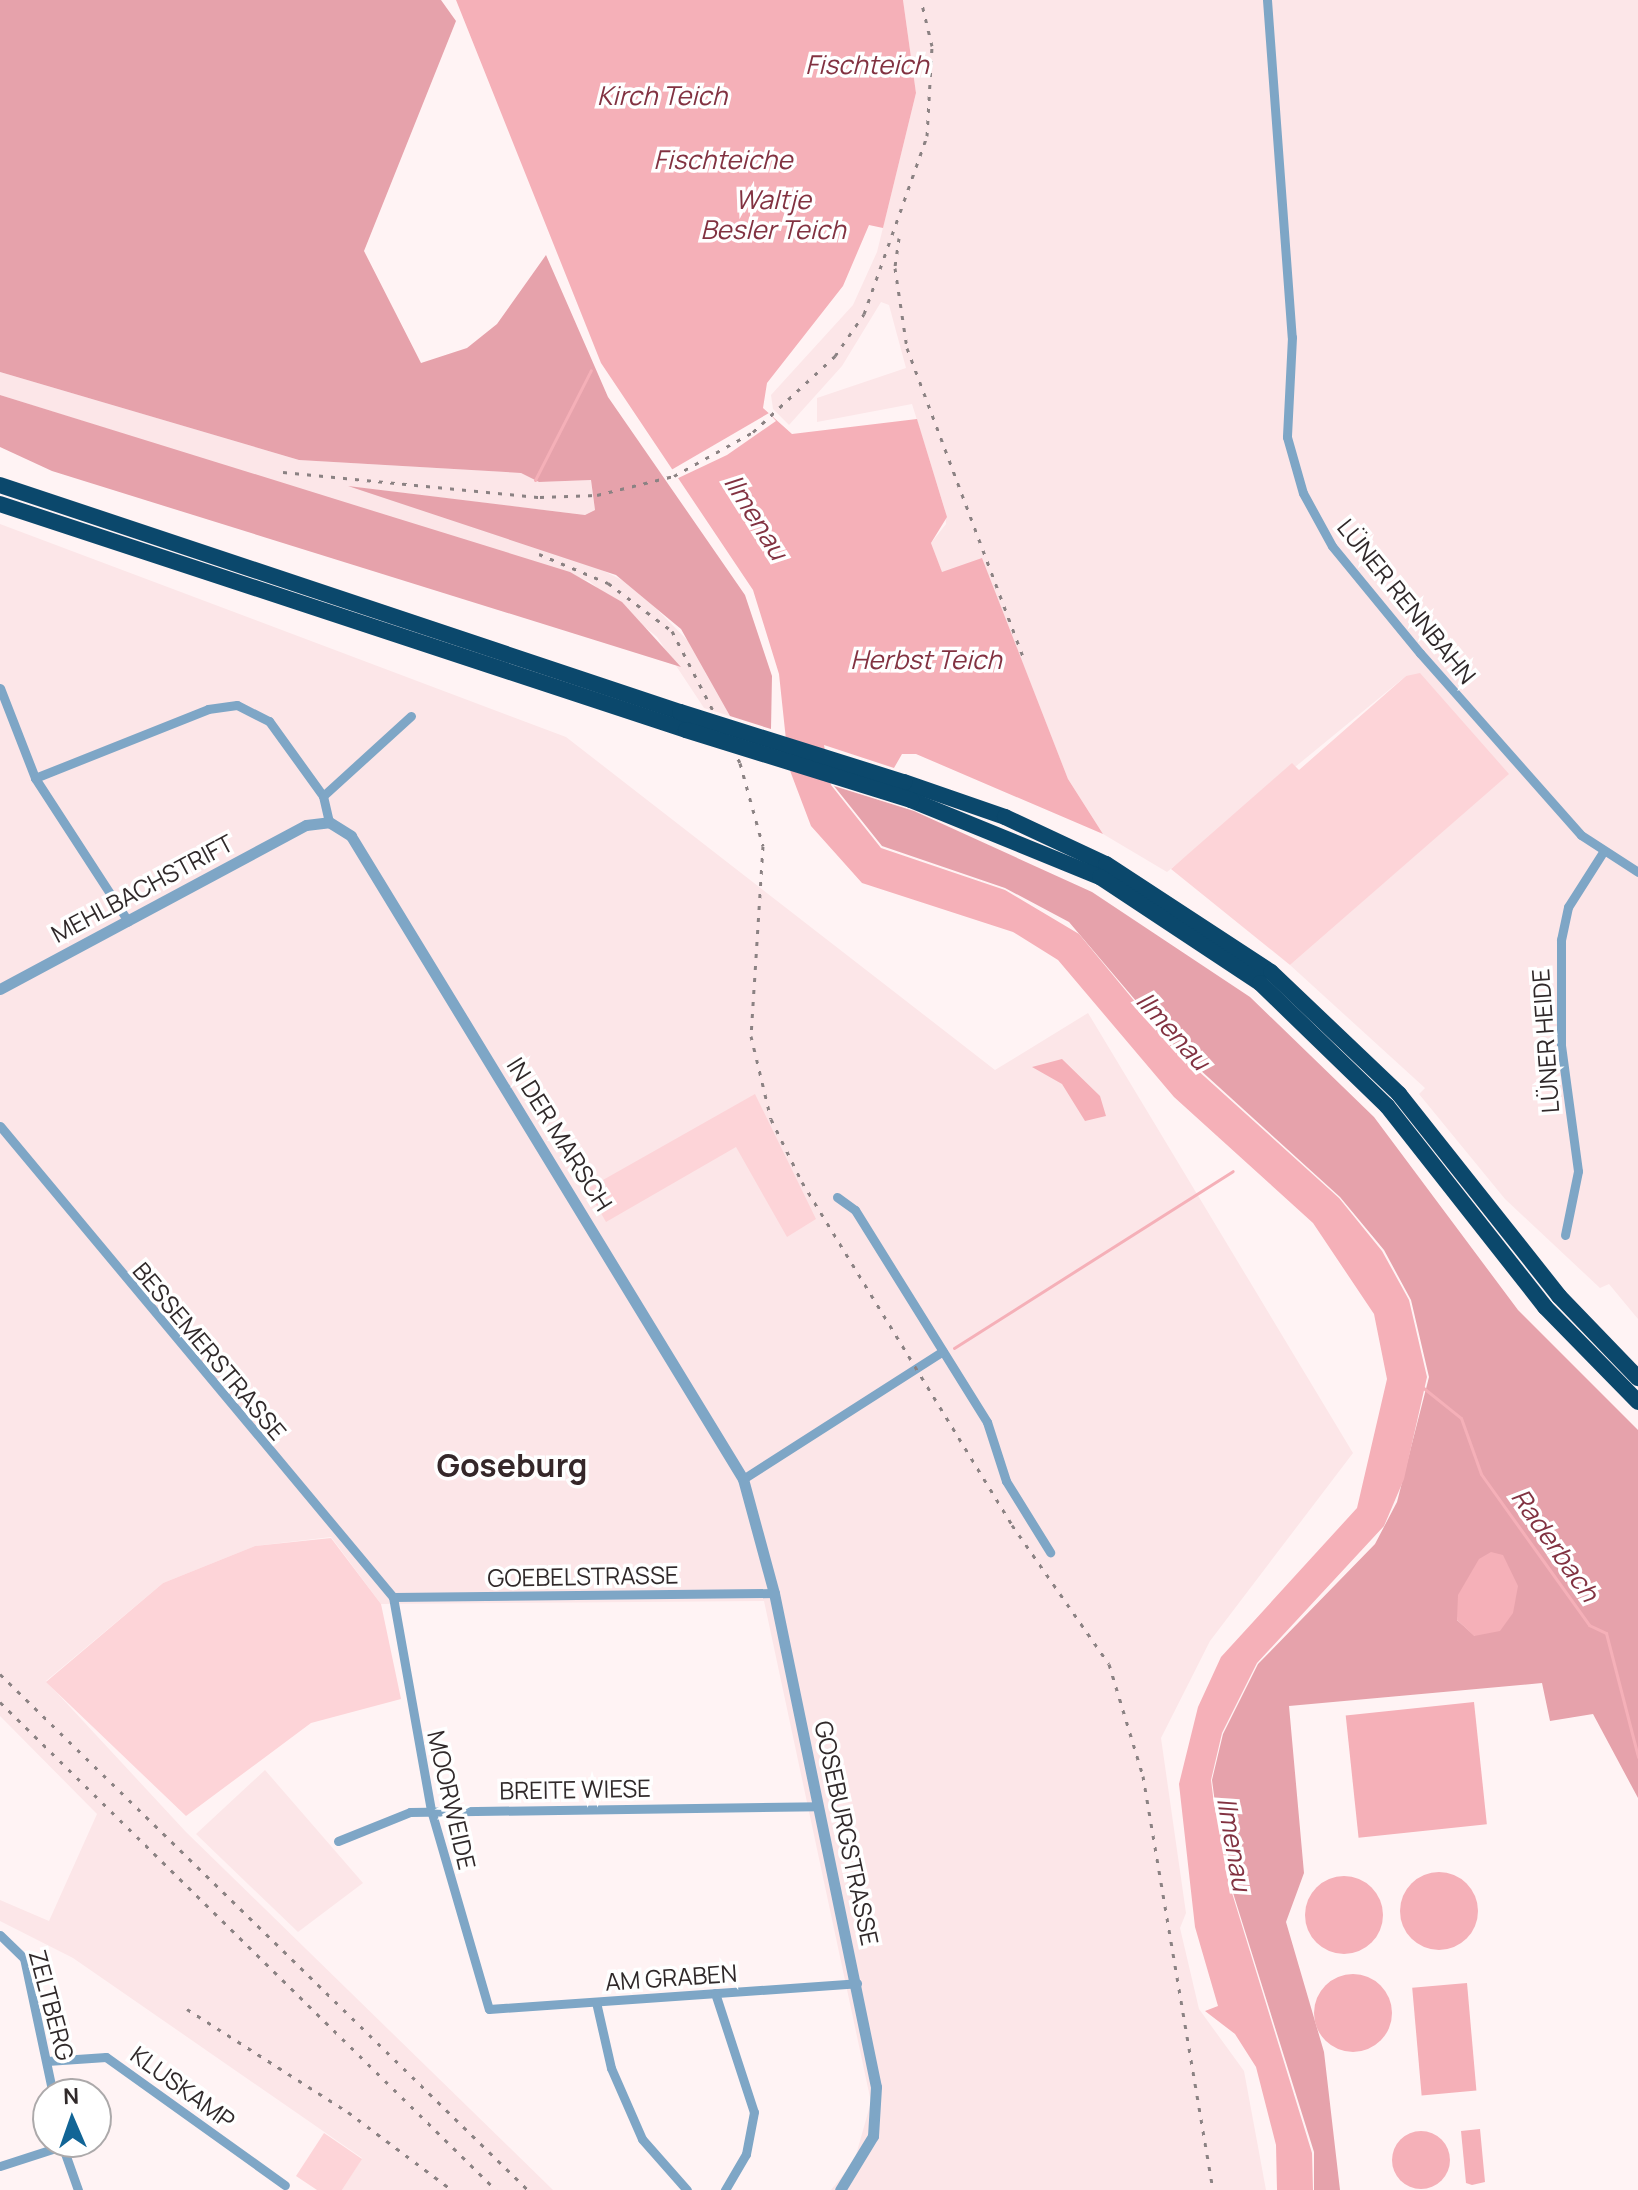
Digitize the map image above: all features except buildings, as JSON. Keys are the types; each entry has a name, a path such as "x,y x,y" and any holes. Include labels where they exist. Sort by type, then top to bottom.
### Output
{"highway":[{"path":"0,485 680,712 904,782 1005,817 1106,864 1271,972 1399,1094 1615,1356 1638,1378"},
{"path":"0,504 686,730 911,800 1100,877 1260,983 1387,1106 1545,1307 1638,1402"},
{"path":"1615,1356 1638,1371"}],"street":[{"name":"LÜNER RENNBAHN","path":"1267,0 1292,337 1287,437 1303,493 1358,580 1603,852 1638,872"},
{"path":"0,688 35,778 128,921"},
{"path":"35,778 208,709 237,705 269,721 323,796 329,822"},
{"path":"323,796 411,716"},
{"name":"MEHLBACHSTRIFT","path":"0,989 306,825 329,822"},
{"name":"IN DER MARSCH","path":"329,822 351,836 743,1479"},
{"name":"LÜNER HEIDE","path":"1565,1235 1578,1171 1561,1045 1561,940 1568,907 1603,852"},
{"name":"BESSEMERSTRASSE","path":"0,1126 393,1597"},
{"path":"837,1197 855,1210 943,1351 1050,1552"},
{"path":"743,1479 943,1351"},
{"name":"GOSEBURGSTRASSE","path":"743,1479 774,1593 857,1983 878,2104 865,2154 840,2190"},
{"name":"GOEBELSTRASSE","path":"393,1597 774,1593"},
{"name":"MOORWEIDE","path":"393,1597 431,1810 489,2009"},
{"name":"BREITE WIESE","path":"338,1841 385,1818 431,1810 818,1806"},
{"name":"ZELTBERG","path":"0,1935 21,1951 50,2078"},
{"name":"AM GRABEN","path":"489,2009 857,1983"},
{"path":"715,1993 754,2112 746,2154 725,2190"},
{"path":"596,2002 611,2068 636,2126 658,2164 687,2190"},
{"name":"KLUSKAMP","path":"47,2061 106,2057 285,2185"},
{"path":"0,2166 32,2155"},
{"path":"67,2158 78,2190"}],"shaded area":[{"path":"0,0 441,0 456,21 364,251 421,363 467,348 497,324 546,255 608,397 745,595 772,676 771,729 730,716 681,629 616,575 348,486 585,515 595,510 591,480 539,482 521,473 299,460 0,372"},
{"path":"903,0 1638,0 1638,1319 1609,1284 1600,1288 1505,1199 1419,1094 1425,1088 1290,965 1508,774 1406,676 1167,872 1103,834 1068,779 982,559 942,573 931,543 946,524 945,510 912,404 817,422 817,398 906,368 889,305 881,302 842,366 789,425 773,409 771,395 853,305 877,252 916,93"},
{"path":"0,372 299,460 521,473 539,482 591,480 595,510 585,515 354,487 576,557 634,586 694,647 730,716 704,708 657,637 589,581 0,395"},
{"path":"0,395 570,572 622,602 681,667 52,471 0,447"},
{"path":"0,524 566,737 995,1070 1088,1013 1353,1453 1210,1641 1161,1738 1186,1913 1180,1928 1199,2009 1244,2071 1266,2190 831,2190 854,2162 871,2102 764,1601 381,1604 331,1537 255,1546 163,1583 46,1681 186,1832 553,2190 342,2190 362,2158 73,1958 0,1921 0,1900 49,1921 97,1814 0,1716"},
{"path":"1420,673 1509,774 1290,965 1171,869 1292,763 1299,770 1406,676"},
{"path":"834,786 914,811 1092,892 1250,997 1374,1117 1518,1310 1638,1430 1638,1798 1593,1714 1550,1721 1542,1683 1289,1706 1304,1873 1286,1922 1324,2052 1340,2190 1314,2190 1314,2152 1229,1880 1228,1853 1244,1843 1215,1803 1212,1780 1223,1734 1258,1664 1375,1544 1397,1502 1429,1377 1411,1300 1384,1250 1340,1197 1176,1048 1069,922 1005,888 882,846","holes":["1468,1580 1475,1636 1457,1620"]},
{"path":"755,1094 816,1219 787,1237 736,1147 606,1222 587,1189"},
{"path":"331,1538 381,1604 401,1699 311,1723 186,1816 46,1682 163,1583 255,1546"},
{"path":"265,1770 363,1883 298,1932 196,1834"},
{"path":"324,2133 362,2159 342,2190 317,2190 296,2176"}],"water":[{"name":"Fischteiche","path":"456,0 903,0 916,93 883,228 869,225 843,286 767,383 763,408 792,434 917,419 947,517 931,543 942,572 982,558 1068,779 1103,834 916,754 902,754 894,768 824,745 831,785 881,848 1005,890 1079,934 1174,1049 1339,1198 1382,1251 1409,1300 1427,1377 1404,1479 1384,1526 1257,1663 1222,1733 1211,1780 1214,1804 1242,1843 1226,1852 1228,1880 1312,2153 1313,2190 1277,2190 1276,2145 1256,2067 1235,2034 1205,2011 1218,2006 1195,1927 1179,1784 1198,1707 1221,1657 1357,1508 1387,1379 1374,1314 1313,1223 1174,1097 1058,960 1013,932 862,883 811,826 789,768 779,674 753,590 601,363"},
{"path":"1062,1059 1100,1096 1106,1116 1085,1121 1062,1084 1032,1067"},
{"path":"1491,1552 1503,1555 1518,1586 1513,1613 1500,1631 1474,1636 1457,1620 1458,1595 1479,1559"},
{"path":"1474,1702 1487,1824 1359,1838 1346,1715"},
{"path":"1439,1872 1454,1875 1471,1889 1478,1911 1475,1926 1461,1943 1439,1950 1424,1947 1407,1933 1400,1911 1403,1896 1417,1879"},
{"path":"1344,1876 1359,1879 1376,1893 1383,1915 1380,1930 1366,1947 1344,1954 1329,1951 1312,1937 1305,1915 1308,1900 1322,1883"},
{"path":"1353,1974 1368,1977 1385,1991 1392,2013 1389,2028 1375,2045 1353,2052 1338,2049 1321,2035 1314,2013 1317,1998 1331,1981"},
{"path":"1467,1983 1476,2091 1422,2095 1412,1988"},
{"path":"1480,2129 1485,2182 1472,2185 1466,2183 1461,2131"},
{"path":"1421,2131 1432,2133 1441,2140 1448,2149 1448,2171 1441,2180 1432,2187 1421,2189 1410,2187 1401,2180 1394,2171 1392,2160 1394,2149 1401,2140 1410,2133"}],"pier":[{"path":"769,413 776,421 727,455 672,481 666,473"}],"waterway":[{"path":"535,480 591,370"},
{"path":"954,1348 1233,1171"},
{"name":"Raderbach","path":"1421,1386 1461,1418 1481,1474 1589,1625 1606,1633 1638,1757"}],"railway":[{"path":"283,472 540,497 597,495 674,476 753,432 835,356 864,314 927,136 932,46 921,0"},
{"path":"899,238 895,268 907,348 1024,659"},
{"path":"539,554 608,583 672,631 740,763 763,846 751,1036 771,1119 802,1182 1012,1525 1109,1664 1143,1776 1213,2190"},
{"path":"0,1674 528,2190"},
{"path":"0,1702 496,2190"},
{"path":"187,2009 348,2112 452,2190"}],"district":[{"name":"Goseburg","path":"512,1465"}],"water label":[{"name":"Fischteich","path":"867,65"},
{"name":"Kirch Teich","path":"662,96"},
{"name":"Waltje Besler Teich","path":"773,215"},
{"name":"Ilmenau","path":"756,517"},
{"name":"Herbst Teich","path":"926,660"},
{"name":"Ilmenau","path":"1173,1031"},
{"name":"Ilmenau","path":"1234,1844"}]}
